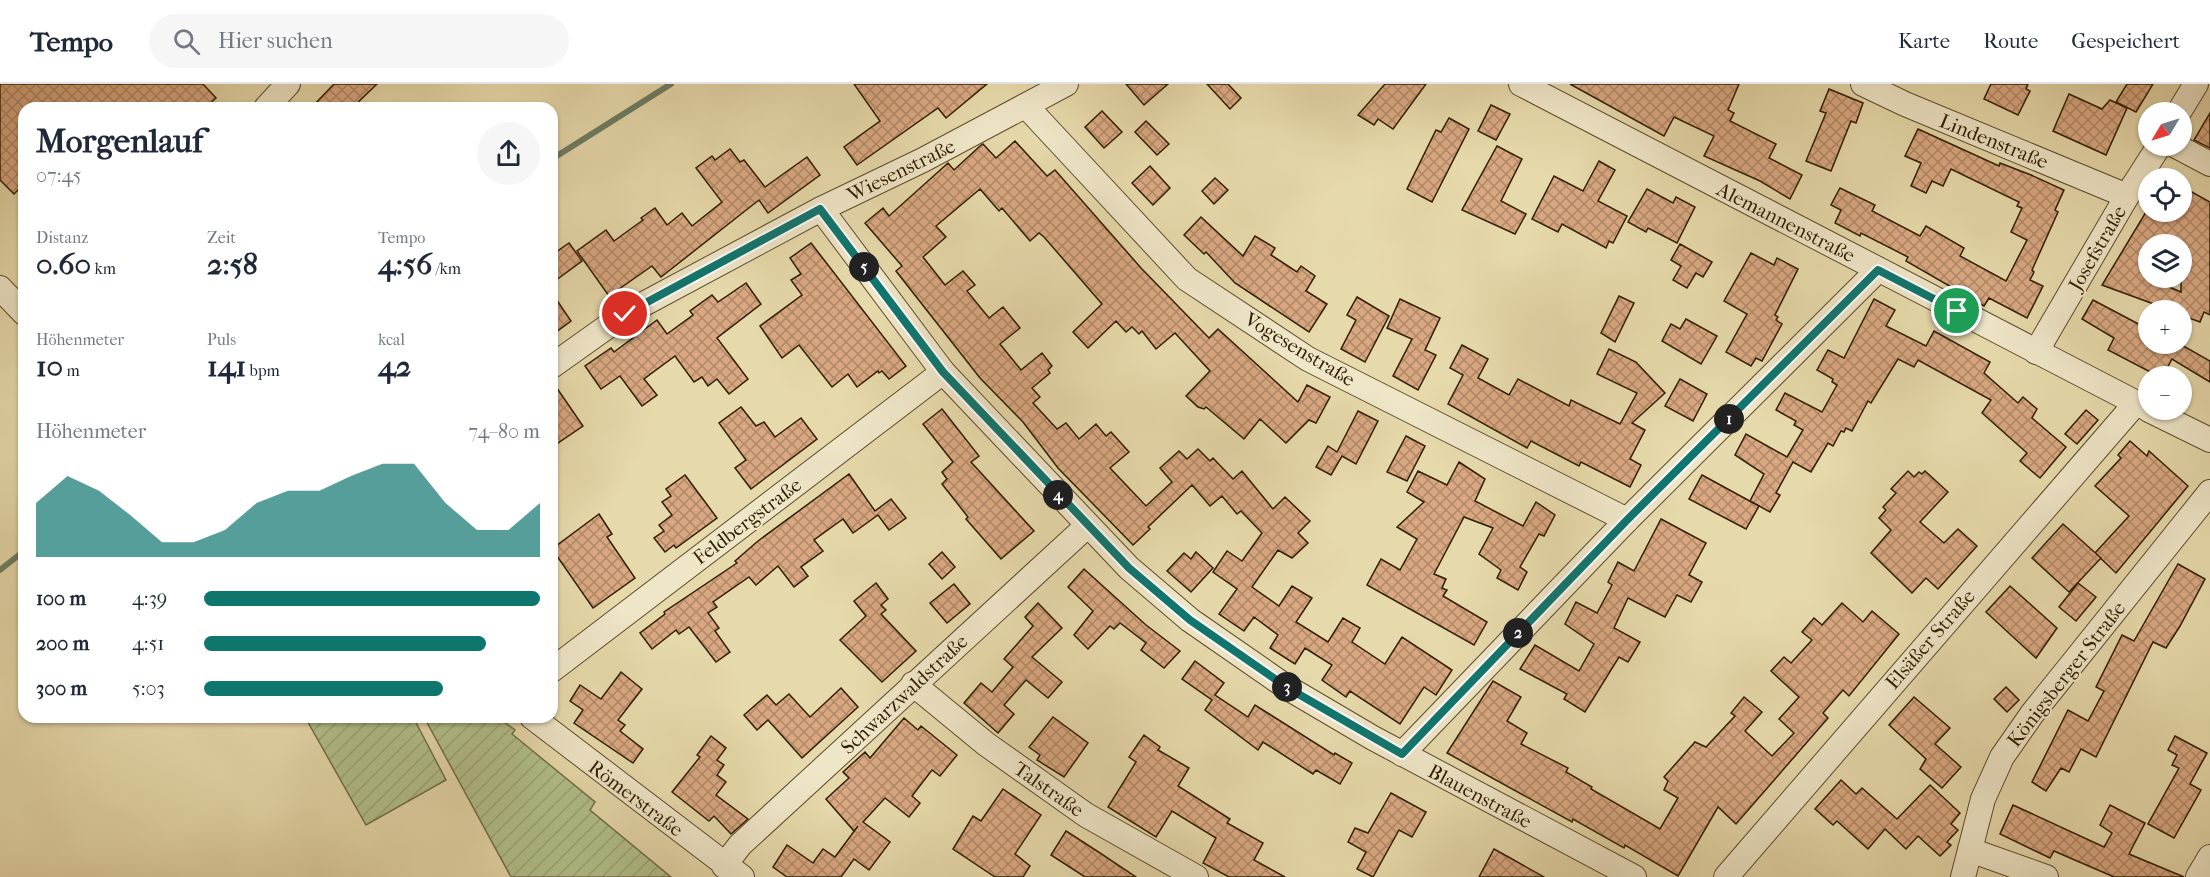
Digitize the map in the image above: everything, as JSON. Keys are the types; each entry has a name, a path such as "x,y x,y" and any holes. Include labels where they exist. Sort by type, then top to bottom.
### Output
{"street":[{"path":"272,102 288,84"},
{"name":"Wiesenstraße","path":"558,362 625,314 820,209 923,160 1066,84"},
{"name":"Alemannenstraße","path":"1521,84 2138,404"},
{"name":"Lindenstraße","path":"1863,84 1905,104 2127,196"},
{"path":"2185,102 2196,84"},
{"name":"Vogesenstraße","path":"1026,106 1187,279 1308,358 1627,520"},
{"path":"2192,154 2210,164"},
{"name":"Josefstraße","path":"2036,352 2153,156"},
{"name":"Blauenstraße","path":"820,209 943,372 1087,526 1129,568 1190,620 1288,688 1402,754 1634,877"},
{"path":"1402,754 1627,520 1878,270"},
{"path":"0,288 18,307"},
{"name":"Feldbergstraße","path":"558,665 943,372"},
{"name":"Elsäßer Straße","path":"1726,877 2138,414"},
{"name":"Alemannenstraße","path":"2170,420 2210,440"},
{"name":"Königsberger Straße","path":"1963,877 1983,799 2008,749 2032,714 2210,492"},
{"name":"Schwarzwaldstraße","path":"733,871 740,845 1087,526"},
{"name":"Talstraße","path":"913,684 986,744 1086,815 1196,877"},
{"name":"Römerstraße","path":"540,723 733,871"},
{"path":"1970,850 2046,877"},
{"path":"2198,877 2210,857"}],"green space":[{"path":"308,723 416,723 446,780 366,825"},
{"path":"427,723 505,723 515,730 512,734 595,802 590,810 671,877 511,877"}],"building":[{"path":"0,84 203,84 216,98 212,102 18,102 18,190 14,194 0,180"},
{"path":"334,84 377,84 358,102 317,102"},
{"path":"854,84 987,84 946,118 938,108 857,165 844,147 880,121"},
{"path":"1126,84 1168,84 1144,105"},
{"path":"1207,84 1228,84 1241,98 1230,109"},
{"path":"1385,84 1426,84 1393,129 1378,119 1374,125 1358,115"},
{"path":"1570,84 1739,84 1728,110 1734,113 1730,121 1776,144 1769,158 1802,175 1790,199 1760,181 1704,156 1714,136 1674,117 1664,136"},
{"path":"1991,84 2028,84 2026,89 2030,91 2018,115 1984,99"},
{"path":"2127,84 2153,84 2142,102 2138,102 2136,112 2116,102"},
{"path":"1829,89 1863,103 1856,123 1851,121 1831,171 1806,161 1826,113 1820,111"},
{"path":"2069,94 2102,109 2110,100 2127,108 2106,155 2053,131"},
{"path":"1491,105 1510,114 1496,140 1478,131"},
{"path":"1102,111 1122,132 1104,148 1085,127"},
{"path":"2210,113 2210,148 2194,140"},
{"path":"1449,118 1469,129 1432,202 1407,189 1436,130 1441,132"},
{"path":"1146,121 1169,144 1157,155 1135,132"},
{"path":"1918,129 1999,166 2000,163 2064,190 2055,210 2058,212 2032,270 2034,272 2030,280 2043,286 2027,318 1989,298 1984,306 1906,261 1908,257 1861,233 1860,236 1835,223 1841,210 1831,205 1840,188 1875,205 1872,211 1920,236 1926,226 1964,248 1960,256 2006,281 2027,240 2011,232 2022,208 2017,206 2019,202 1951,169 1943,186 1932,181 1926,193 1911,186 1921,163 1905,156"},
{"path":"1015,141 1047,176 1055,170 1141,268 1209,338 1218,329 1298,402 1307,385 1330,397 1316,423 1309,420 1286,443 1260,419 1244,439 1206,407 1204,409 1198,407 1186,396 1210,371 1175,333 1156,349 1142,331 1139,334 1132,327 1126,332 1116,321 1088,348 1073,332 1102,304 1044,237 1039,233 1030,241 1002,208 999,211 980,189 936,226 946,237 923,257 945,285 963,271 975,285 967,291 989,318 1003,307 1020,328 1000,344 1021,370 1042,353 1052,366 1048,370 1050,373 1032,388 1040,397 1033,403 1057,429 1066,423 1079,439 1096,424 1106,436 1111,432 1129,452 1110,468 1146,506 1172,482 1160,468 1179,451 1187,459 1198,449 1210,461 1213,458 1233,479 1242,471 1273,509 1285,497 1310,521 1298,533 1308,543 1292,558 1278,550 1252,587 1279,606 1292,586 1312,598 1296,622 1328,642 1343,618 1360,628 1352,642 1385,664 1402,637 1452,670 1436,695 1424,687 1400,724 1350,691 1346,697 1322,680 1332,665 1305,648 1295,664 1270,648 1278,635 1254,617 1244,631 1219,614 1237,589 1213,572 1227,551 1242,561 1262,533 1241,511 1237,514 1222,496 1210,506 1192,485 1148,527 1150,529 1133,545 1058,468 1023,422 980,378 896,271 902,266 865,223 883,208 889,216 948,163 954,170 983,144 996,158"},
{"path":"1497,146 1522,159 1501,201 1526,214 1515,234 1462,210"},
{"path":"730,149 740,162 744,160 765,187 807,157 820,175 768,213 759,200 661,277 652,266 609,296 577,251 606,230 614,241 643,220 641,218 655,208 667,225 682,213 692,226 722,202 696,168 712,156 715,160"},
{"path":"1599,161 1615,170 1598,201 1627,216 1613,243 1609,241 1606,248 1562,224 1558,232 1532,219 1554,176 1583,191"},
{"path":"1150,166 1170,188 1153,205 1132,183"},
{"path":"1215,178 1228,190 1214,204 1202,191"},
{"path":"1647,189 1673,203 1676,197 1695,207 1677,243 1648,228 1646,232 1628,222"},
{"path":"2192,192 2210,202 2210,315 2204,312 2200,322 2192,319 2192,300 2143,300 2102,285 2140,222 2192,222"},
{"path":"1201,217 1243,256 1255,236 1275,248 1271,255 1297,272 1301,266 1315,276 1306,291 1327,304 1309,332 1235,283 1206,252 1204,254 1184,235"},
{"path":"569,243 582,261 558,279 558,251"},
{"path":"811,243 906,366 889,379 882,371 879,373 878,371 857,387 848,374 832,387 799,345 782,358 760,326 802,295 791,280 801,274 790,258"},
{"path":"1680,244 1712,262 1703,277 1696,273 1687,288 1673,280 1681,266 1671,260"},
{"path":"1751,253 1774,265 1777,258 1798,269 1775,315 1778,317 1776,320 1782,324 1762,361 1756,358 1751,366 1726,352 1747,314 1724,301"},
{"path":"746,283 761,304 717,338 748,379 729,394 717,379 708,386 702,377 694,382 675,356 644,379 657,395 642,406 620,376 601,389 585,366 611,348 614,352 657,320 667,334 693,315 690,311 712,295 718,302"},
{"path":"1619,296 1634,303 1615,342 1601,333"},
{"path":"1357,297 1389,316 1365,362 1341,349 1356,320 1347,315"},
{"path":"1400,299 1440,318 1425,350 1436,355 1418,390 1393,376 1412,339 1387,328"},
{"path":"1874,299 1895,310 1886,326 1926,346 1934,331 1990,362 1984,373 2018,403 2023,397 2037,409 2032,418 2066,447 2040,478 2020,461 2027,453 1982,413 1991,400 1918,360 1914,367 1898,359 1871,403 1868,401 1852,431 1846,428 1844,432 1841,431 1833,446 1828,443 1811,472 1793,462 1776,493 1780,495 1770,512 1750,501 1764,474 1735,455 1746,434 1787,457 1803,430 1794,425 1796,421 1776,410 1785,393 1822,412 1837,385 1832,382 1833,379 1817,370 1828,350 1844,358"},
{"path":"2093,300 2138,324 2138,354 2192,354 2192,351 2210,361 2210,382 2192,371 2192,366 2184,366 2172,359 2168,366 2139,366 2108,350 2114,338 2082,319"},
{"path":"558,302 571,321 558,331"},
{"path":"1686,319 1717,336 1701,364 1662,341 1671,324 1680,329"},
{"path":"1462,345 1488,359 1478,378 1509,395 1518,379 1569,406 1571,400 1620,424 1637,393 1597,374 1609,349 1636,362 1665,393 1632,423 1645,430 1630,459 1641,465 1630,487 1581,462 1579,466 1531,441 1527,448 1448,404 1463,375 1450,368"},
{"path":"1680,379 1707,394 1693,421 1665,406"},
{"path":"558,390 583,426 558,443"},
{"path":"741,407 756,426 764,422 775,437 801,418 817,439 751,489 735,468 746,460 719,423"},
{"path":"942,409 979,456 971,462 1034,531 1001,559 966,519 968,517 942,484 947,479 942,472 953,462 923,424"},
{"path":"2086,410 2098,420 2077,444 2065,434"},
{"path":"1358,411 1378,421 1356,464 1342,456 1331,475 1316,467 1328,446 1337,452"},
{"path":"1406,436 1425,446 1407,481 1387,472"},
{"path":"2130,441 2147,456 2149,451 2188,486 2116,573 2095,553 2129,516 2095,486 2121,458 2118,455"},
{"path":"1459,462 1485,479 1475,501 1523,526 1536,502 1555,515 1544,536 1539,534 1520,567 1527,572 1518,590 1497,578 1501,570 1479,554 1493,528 1464,517 1434,574 1446,579 1442,588 1447,590 1443,596 1487,622 1474,645 1367,585 1381,559 1400,570 1417,539 1397,527 1424,502 1407,492 1418,471 1447,485"},
{"path":"1908,471 1914,477 1919,472 1922,474 1925,471 1948,492 1920,522 1944,543 1958,529 1977,546 1938,589 1926,578 1912,593 1871,553 1891,530 1879,518 1886,510 1883,507 1896,493 1891,489"},
{"path":"849,474 875,511 891,499 906,518 889,530 878,515 853,533 843,519 814,540 823,551 801,567 808,576 794,587 778,566 756,585 749,577 713,602 717,607 708,613 719,628 715,631 730,652 716,662 689,627 679,634 676,630 652,649 640,633 665,614 664,612 737,563 735,561 758,541"},
{"path":"685,475 717,518 676,548 674,545 665,552 654,538 664,531 659,525 672,515 662,502 671,496 666,489"},
{"path":"1702,475 1759,506 1746,529 1689,499"},
{"path":"599,514 612,534 607,537 635,578 593,608 558,558 558,545"},
{"path":"1661,519 1706,543 1689,575 1702,582 1691,602 1677,595 1665,617 1628,598 1614,628 1640,642 1628,662 1619,657 1585,712 1564,699 1567,694 1520,669 1535,645 1579,671 1594,644 1565,624 1576,602 1597,613 1612,585 1608,582 1618,562 1634,571"},
{"path":"2063,524 2101,558 2069,592 2032,558"},
{"path":"942,552 955,567 942,579 929,564"},
{"path":"1196,552 1213,568 1191,592 1167,571 1184,553 1191,559"},
{"path":"2178,564 2205,579 2180,626 2166,648 2153,642 2096,757 2081,749 2069,772 2061,768 2046,791 2032,782 2068,710 2088,721 2104,691 2096,687 2122,635 2134,641"},
{"path":"1084,569 1146,625 1180,651 1164,668 1141,650 1146,643 1120,623 1114,629 1110,626 1088,649 1074,635 1093,611 1068,587"},
{"path":"876,583 888,599 881,605 886,610 881,614 916,651 882,682 840,640 866,616 854,601"},
{"path":"2078,583 2096,597 2076,621 2059,607"},
{"path":"954,584 970,604 947,623 930,603"},
{"path":"2010,586 2057,628 2036,658 1986,612"},
{"path":"1038,603 1062,628 1032,657 1062,682 1048,698 1026,680 1004,705 1014,714 998,733 964,703 981,683 992,692 1013,667 1004,659 1033,626 1025,617"},
{"path":"1842,603 1863,622 1872,611 1899,634 1849,696 1843,690 1823,713 1828,718 1736,824 1718,807 1678,876 1625,845 1624,848 1573,819 1572,822 1447,753 1493,681 1521,697 1507,721 1527,733 1521,744 1568,768 1566,772 1592,787 1591,789 1660,829 1678,798 1664,790 1668,781 1664,777 1695,742 1706,747 1735,716 1731,713 1744,697 1762,712 1745,731 1772,756 1794,733 1779,719 1799,697 1771,671 1784,657 1791,663 1812,640 1802,632 1814,618 1822,625"},
{"path":"1195,661 1224,683 1215,695 1248,717 1255,705 1334,755 1335,753 1352,763 1340,784 1316,770 1313,774 1263,742 1258,750 1205,710 1212,700 1182,679"},
{"path":"621,672 642,689 618,720 625,725 620,731 643,749 633,763 574,723 583,710 570,701 580,685 601,699"},
{"path":"2006,687 2019,700 2007,712 1994,699"},
{"path":"841,688 858,707 802,758 768,720 757,730 744,715 767,695 776,705 789,694 810,717"},
{"path":"1914,697 1950,728 1935,744 1961,767 1942,788 1920,769 1926,759 1889,725"},
{"path":"1053,717 1088,743 1064,777 1037,760 1040,755 1029,747"},
{"path":"904,718 918,730 921,726 957,755 940,776 932,770 912,796 920,803 909,817 885,798 863,822 890,842 869,870 854,859 841,877 787,877 773,867 787,845 813,863 823,849 835,857 858,826 854,831 826,799 849,778 843,772 865,752 870,758"},
{"path":"1144,735 1160,747 1158,750 1189,768 1178,786 1230,819 1227,823 1263,843 1254,860 1285,877 1229,877 1203,863 1216,838 1172,811 1156,837 1108,807 1136,762 1129,757"},
{"path":"711,736 726,748 717,760 724,765 717,775 726,782 716,795 748,819 731,834 714,816 709,821 672,792 700,757 697,755"},
{"path":"2175,736 2207,753 2190,784 2201,790 2174,838 2148,824 2179,768 2172,765 2177,755 2168,750"},
{"path":"1841,780 1856,794 1862,788 1897,819 1930,785 1960,813 1951,824 1958,830 1947,842 1951,845 1940,856 1918,836 1906,849 1885,829 1868,849 1837,821 1833,825 1815,809"},
{"path":"1003,789 1041,815 1015,854 1030,866 1023,877 995,877 953,849 973,816 981,821"},
{"path":"1391,793 1426,812 1412,837 1399,830 1373,877 1357,869 1366,852 1348,842 1355,828 1368,833"},
{"path":"2013,805 2104,847 2112,833 2100,825 2110,805 2145,823 2129,854 2184,877 2114,877 2054,851 2050,858 2000,834"},
{"path":"1066,831 1136,877 1085,877 1051,855"},
{"path":"1494,849 1512,859 1544,877 1479,877"}],"waterway":[{"path":"558,155 671,84"},
{"path":"0,570 18,556"}],"route":[{"path":"625,314 820,209 943,372 1129,568 1190,620 1288,688 1402,754 1627,520 1878,270 1957,311"}]}
